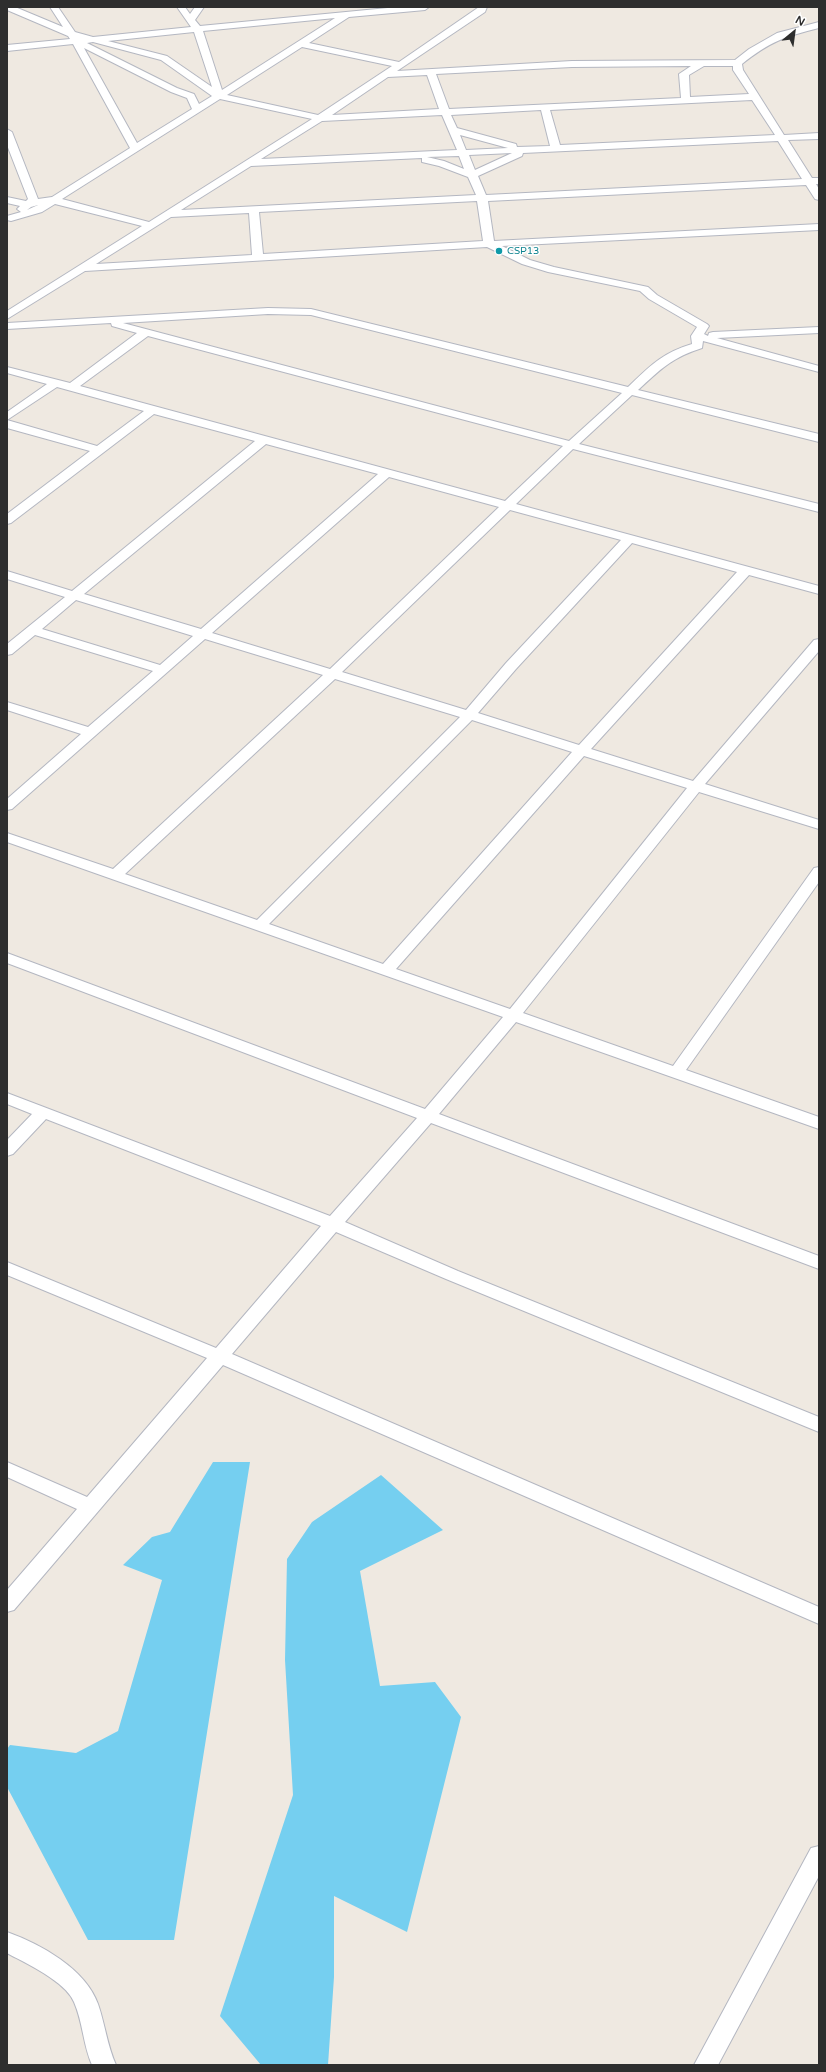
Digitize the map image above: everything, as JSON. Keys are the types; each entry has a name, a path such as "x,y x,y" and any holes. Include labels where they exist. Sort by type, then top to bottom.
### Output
{"street":[{"path":"7,7 74,38 174,90 191,96 197,110"},
{"path":"54,7 74,38 135,148"},
{"path":"180,7 198,30 214,76 219,96"},
{"path":"190,20 200,7"},
{"path":"90,40 346,15 386,9 425,7"},
{"path":"7,316 402,65 482,10 483,7"},
{"path":"288,11 295,20"},
{"path":"9,219 38,210 346,15"},
{"path":"387,74 431,73 572,64 737,62 752,51 780,35 819,25"},
{"path":"7,48 74,38 90,40 164,58 219,96 320,118 755,97"},
{"path":"302,44 402,65"},
{"path":"737,62 738,70 755,97 814,182 819,197"},
{"path":"686,101 684,74 702,63"},
{"path":"431,73 452,130 482,198 490,244"},
{"path":"545,108 556,149"},
{"path":"452,130 527,150"},
{"path":"7,132 33,200 9,219"},
{"path":"246,164 819,136"},
{"path":"404,156 441,163 472,175 527,150"},
{"path":"167,214 814,182"},
{"path":"7,200 28,204 52,200 150,225"},
{"path":"254,210 258,258"},
{"path":"84,268 490,244 819,227"},
{"path":"115,875 333,673 572,445 664,360 678,352 698,346 698,336 703,326 653,297 644,289 601,282 546,268 526,262 490,244"},
{"path":"7,326 268,311 311,312 630,393 819,438"},
{"path":"104,321 572,445 819,508"},
{"path":"698,336 819,330"},
{"path":"72,387 146,332"},
{"path":"698,336 819,369"},
{"path":"7,370 388,472 508,507 819,590"},
{"path":"7,417 56,383"},
{"path":"7,520 153,409"},
{"path":"7,424 99,450"},
{"path":"7,651 264,439"},
{"path":"7,806 92,734 388,472"},
{"path":"259,926 469,715 511,666 629,539"},
{"path":"385,971 580,751 746,570"},
{"path":"7,575 333,673 819,825"},
{"path":"33,630 163,670"},
{"path":"7,1604 219,1356 428,1116 513,1015 695,787 819,644"},
{"path":"7,706 92,734"},
{"path":"7,837 819,1123"},
{"path":"676,1073 819,871"},
{"path":"7,958 819,1263"},
{"path":"7,1098 333,1224 452,1275 819,1425"},
{"path":"7,1150 44,1112"},
{"path":"7,1268 219,1356 819,1616"},
{"path":"7,1469 90,1508"},
{"path":"706,2065 819,1855"},
{"path":"7,1942 68,1978 80,1988 86,2001 98,2050 104,2065"}],"water":[{"path":"213,1462 250,1462 174,1940 88,1940 7,1787 7,1749 10,1745 76,1753 118,1731 162,1580 123,1565 152,1537 170,1532"},
{"path":"381,1475 443,1530 360,1571 380,1686 435,1682 461,1717 407,1932 334,1896 334,1977 328,2065 261,2065 220,2016 293,1795 285,1660 287,1559 312,1522"}],"place":[{"name":"CSP13","path":"499,251"}]}
